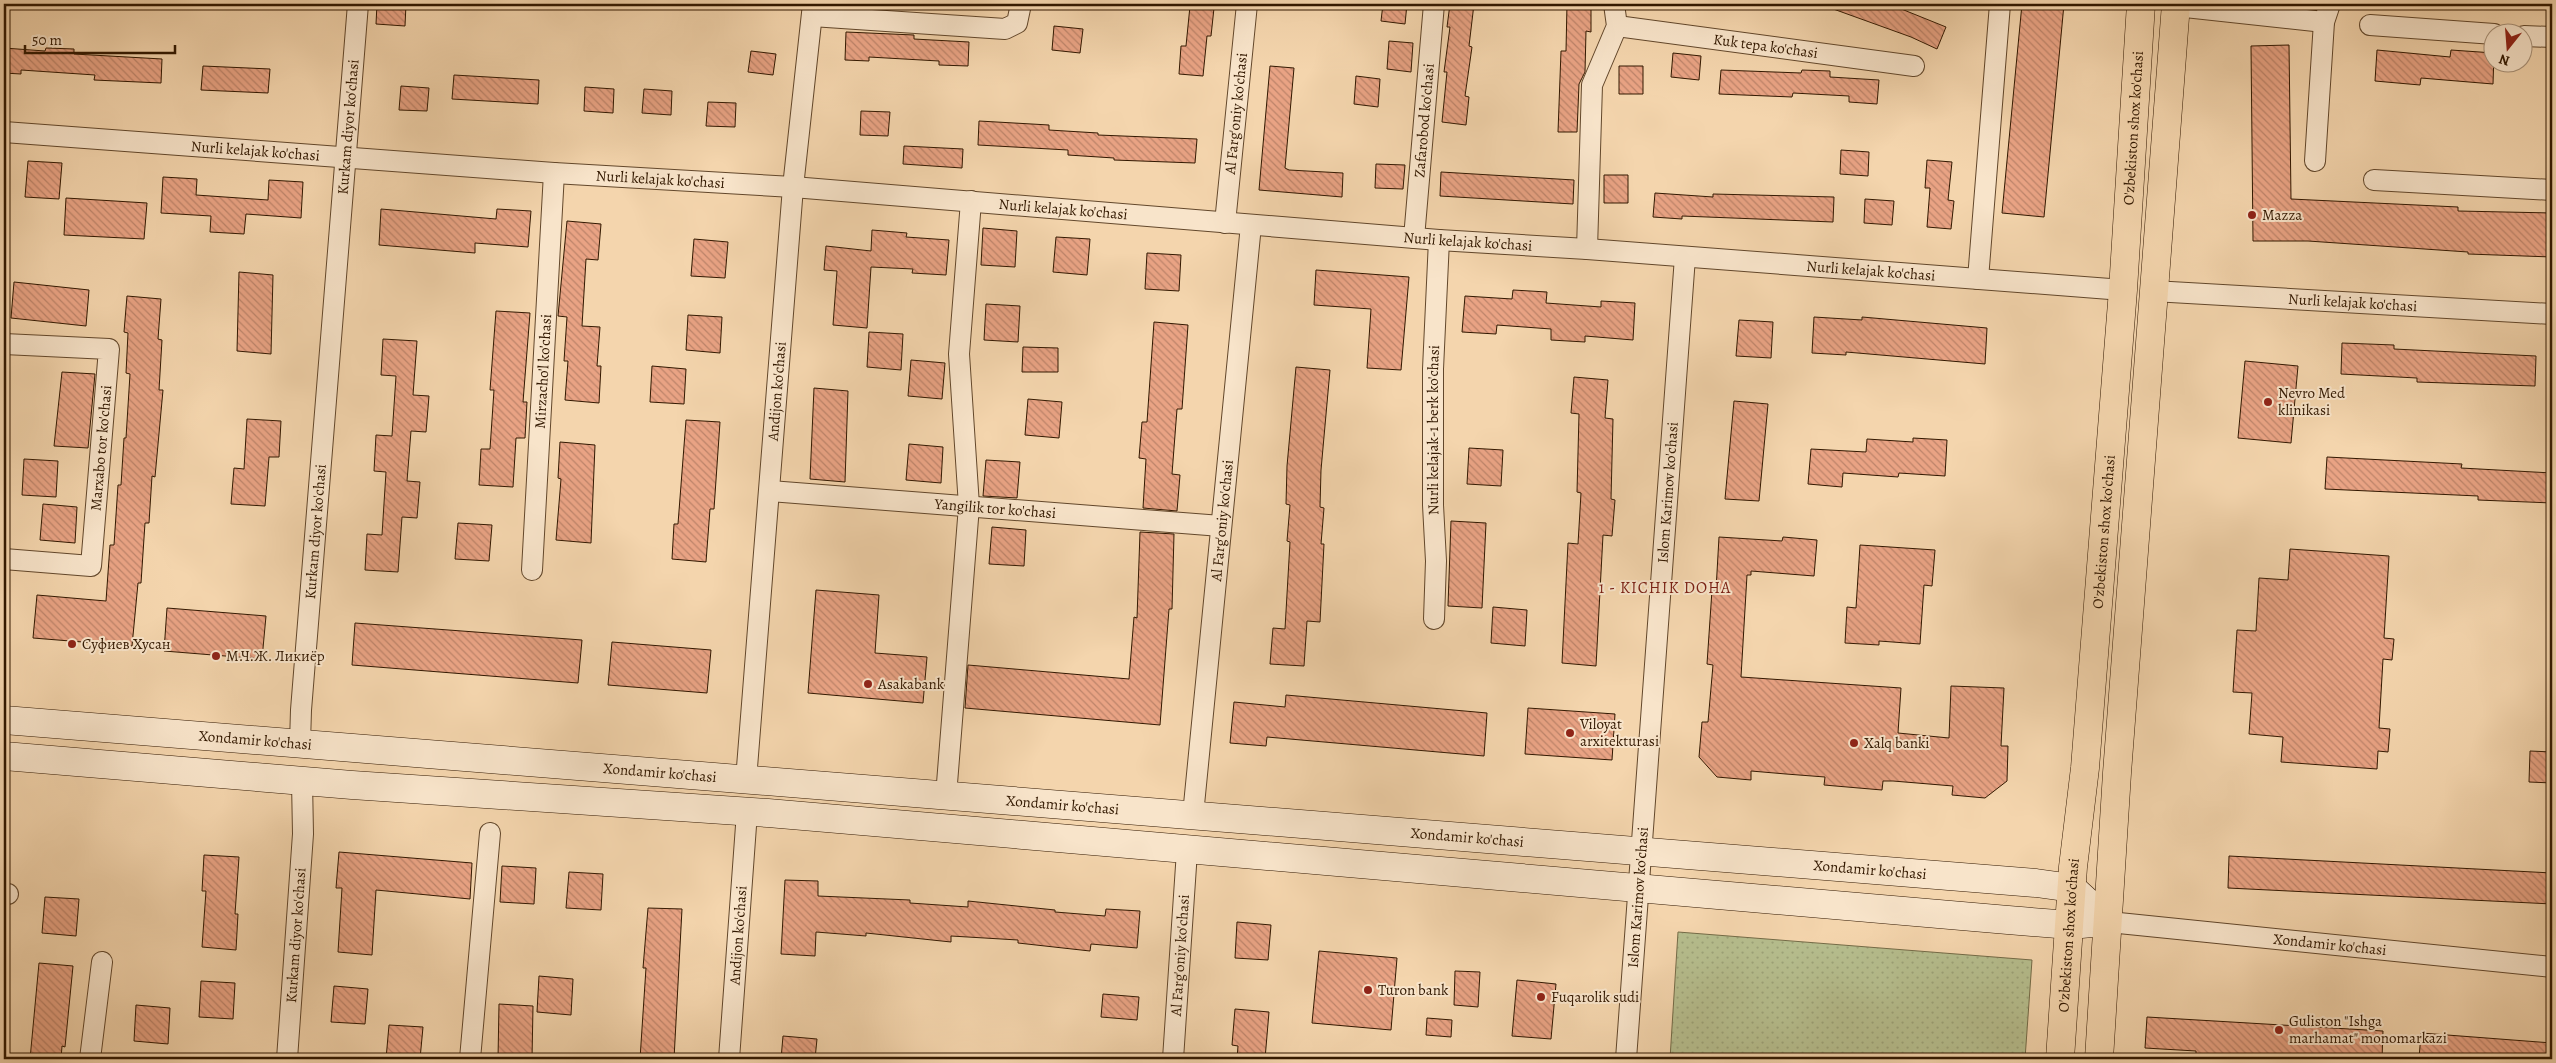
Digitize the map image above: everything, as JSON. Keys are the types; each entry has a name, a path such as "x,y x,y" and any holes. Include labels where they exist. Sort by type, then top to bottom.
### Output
{"main road":[{"name":"O'zbekiston shox ko'chasi","path":"2060,1059 2072,888 2085,758 2123,290 2141,4"},
{"name":"O'zbekiston shox ko'chasi","path":"2100,1059 2117,773 2176,5"},
{"name":"Xondamir ko'chasi","path":"4,720 2036,883 2072,888"},
{"name":"Kurkam diyor ko'chasi","path":"300,743 302,781"},
{"name":"Xondamir ko'chasi","path":"4,756 302,781 747,812 2070,925 2109,922"},
{"path":"2072,888 2109,922"}],"street":[{"name":"Kurkam diyor ko'chasi","path":"300,743 301,700 358,4"},
{"path":"812,10 1005,29 1017,23 1021,4"},
{"name":"Al Farg'oniy ko'chasi","path":"1225,223 1247,4"},
{"name":"Zafarobod ko'chasi","path":"1414,238 1434,4"},
{"path":"1587,249 1592,85 1617,26 1614,4"},
{"path":"1978,279 2000,4"},
{"path":"2176,5 2327,13 2315,161"},
{"name":"Andijon ko'chasi","path":"746,780 793,187 812,10"},
{"path":"2370,25 2484,33"},
{"name":"Kuk tepa ko'chasi","path":"1617,26 1914,66"},
{"path":"2534,36 2552,37"},
{"name":"Nurli kelajak ko'chasi","path":"4,132 554,173 793,187 1439,240 1587,249 2123,290"},
{"name":"Mirzacho'l ko'chasi","path":"532,570 554,173"},
{"path":"2374,180 2552,190"},
{"path":"946,796 969,506 959,354 971,201"},
{"name":"Al Farg'oniy ko'chasi","path":"1193,815 1251,225"},
{"name":"Nurli kelajak-1 berk ko'chasi","path":"1434,619 1436,561 1433,505 1433,370 1439,240"},
{"name":"Islom Karimov ko'chasi","path":"1626,1059 1685,257"},
{"name":"Nurli kelajak ko'chasi","path":"2154,291 2552,314"},
{"name":"Marxabo tor ko'chasi","path":"4,344 109,349 91,566 4,559"},
{"name":"Yangilik tor ko'chasi","path":"770,491 1222,526"},
{"name":"Kurkam diyor ko'chasi","path":"287,1059 303,834 302,781"},
{"name":"Andijon ko'chasi","path":"729,1059 747,812"},
{"path":"470,1059 490,833"},
{"name":"Al Farg'oniy ko'chasi","path":"1173,1059 1187,851"},
{"name":"Xondamir ko'chasi","path":"2109,922 2552,967"},
{"path":"90,1059 102,962"}],"green space":[{"path":"1678,932 2032,960 2025,1059 1670,1059"}],"building":[{"path":"377,4 406,4 405,26 376,24"},
{"path":"1383,4 1407,4 1405,24 1381,21"},
{"path":"1450,4 1474,4 1469,46 1472,47 1465,96 1469,97 1466,125 1442,122 1447,72 1444,72 1450,27 1447,27"},
{"path":"1567,4 1591,4 1591,32 1586,31 1585,72 1579,84 1577,132 1558,132 1561,51 1566,51"},
{"path":"1826,4 1889,4 1946,27 1937,49 1911,37 1825,6"},
{"path":"2022,4 2064,4 2044,217 2002,213"},
{"path":"1190,6 1214,8 1211,36 1207,36 1203,76 1179,74 1181,46 1186,46"},
{"path":"1054,26 1083,29 1080,53 1052,50"},
{"path":"846,32 914,35 914,39 969,42 968,66 939,65 939,61 869,57 869,61 845,60"},
{"path":"1389,41 1413,43 1411,72 1387,69"},
{"path":"2289,45 2291,199 2458,207 2458,211 2552,213 2552,257 2468,254 2468,252 2308,241 2253,241 2251,46"},
{"path":"4,48 45,51 46,48 74,49 74,54 162,59 161,83 94,80 95,75 21,70 21,74 4,73"},
{"path":"2377,50 2450,57 2451,50 2484,52 2484,72 2493,72 2493,84 2421,78 2420,85 2375,81"},
{"path":"751,51 776,54 773,75 748,72"},
{"path":"1673,53 1701,56 1699,80 1671,77"},
{"path":"203,66 270,69 268,93 201,90"},
{"path":"1270,66 1294,68 1285,168 1289,170 1343,173 1342,197 1259,190"},
{"path":"1619,66 1643,66 1643,94 1619,94"},
{"path":"1721,70 1801,73 1802,70 1830,71 1830,77 1879,80 1877,104 1849,102 1849,96 1793,93 1792,97 1719,94"},
{"path":"454,75 539,80 538,104 452,99"},
{"path":"1356,76 1380,79 1378,107 1354,104"},
{"path":"401,86 429,88 427,111 399,110"},
{"path":"585,87 614,89 613,113 584,111"},
{"path":"644,89 672,91 671,115 642,113"},
{"path":"708,102 736,103 735,127 706,126"},
{"path":"861,111 890,112 888,136 860,135"},
{"path":"979,121 1049,125 1049,130 1098,133 1098,135 1197,139 1195,163 1114,160 1114,158 1068,155 1068,150 978,145"},
{"path":"904,146 963,149 962,168 903,164"},
{"path":"1841,150 1869,152 1868,176 1840,174"},
{"path":"1927,160 1952,162 1948,200 1954,201 1951,229 1927,227 1930,188 1925,188"},
{"path":"28,161 62,163 59,199 25,197"},
{"path":"1376,164 1405,165 1403,189 1375,188"},
{"path":"1441,172 1574,180 1573,204 1440,196"},
{"path":"1604,175 1628,175 1628,203 1604,203"},
{"path":"163,177 197,179 196,195 268,200 269,180 303,182 301,218 246,214 244,234 210,232 211,216 161,213"},
{"path":"1655,193 1713,197 1713,194 1834,197 1833,222 1682,216 1682,219 1653,217"},
{"path":"66,198 147,203 144,239 64,235"},
{"path":"1865,199 1894,201 1892,225 1864,223"},
{"path":"381,209 496,219 497,209 531,211 528,247 475,243 475,253 379,245"},
{"path":"567,221 601,224 598,260 586,259 582,326 600,327 597,366 601,366 599,403 565,400 568,361 564,361 567,317 558,316"},
{"path":"983,228 1017,231 1015,267 981,265"},
{"path":"872,230 907,233 906,237 949,240 946,275 912,273 913,269 871,267 867,328 833,325 837,271 824,270 826,246 871,251"},
{"path":"1056,237 1090,239 1087,275 1053,272"},
{"path":"694,239 728,242 725,278 691,276"},
{"path":"1147,253 1181,255 1179,291 1145,289"},
{"path":"1316,270 1409,277 1401,370 1367,368 1371,309 1314,305"},
{"path":"239,272 273,275 271,354 237,351"},
{"path":"14,282 89,290 86,326 11,318"},
{"path":"1513,290 1547,292 1546,303 1601,307 1601,301 1635,303 1633,340 1585,336 1585,342 1551,340 1551,329 1497,325 1496,334 1462,332 1465,296 1512,299"},
{"path":"127,296 161,299 158,339 162,340 159,390 163,390 155,477 152,476 149,523 145,523 141,583 138,583 132,646 33,638 37,595 106,601 110,545 114,545 118,485 121,485 124,438 126,438 130,374 126,373 128,333 124,332"},
{"path":"986,304 1020,306 1018,342 984,340"},
{"path":"496,311 530,313 523,402 527,402 525,438 516,438 513,487 479,485 481,449 490,449 494,390 490,390"},
{"path":"688,315 722,317 720,353 686,350"},
{"path":"1814,317 1862,320 1862,317 1987,328 1985,364 1846,352 1846,355 1812,353"},
{"path":"1739,320 1773,322 1771,358 1736,356"},
{"path":"1154,322 1188,325 1182,409 1177,409 1172,474 1180,475 1177,511 1143,508 1146,459 1139,458 1142,422 1147,422"},
{"path":"869,332 903,334 901,370 867,367"},
{"path":"383,339 417,341 413,395 429,396 426,432 411,431 407,481 420,482 417,518 402,517 398,572 365,570 367,534 382,535 386,472 374,471 376,435 392,436 396,376 381,375"},
{"path":"2342,343 2394,345 2394,349 2536,356 2535,386 2417,382 2417,378 2341,374"},
{"path":"1023,347 1058,348 1058,372 1022,372"},
{"path":"911,360 945,363 942,399 908,396"},
{"name":"Nevro Med klinikasi","path":"2245,361 2298,366 2291,443 2238,438"},
{"path":"652,366 686,369 684,404 650,402"},
{"path":"1296,367 1330,370 1321,470 1320,507 1324,508 1321,544 1324,544 1320,622 1307,621 1304,666 1270,664 1273,628 1285,629 1290,542 1287,541 1290,505 1286,504 1287,466"},
{"path":"62,372 95,374 88,448 54,446"},
{"path":"1574,377 1608,380 1605,418 1613,419 1611,499 1615,500 1612,536 1603,535 1596,666 1562,663 1568,543 1578,544 1581,493 1577,492 1579,414 1571,413"},
{"path":"814,388 848,391 845,482 810,479"},
{"path":"1028,399 1062,402 1059,438 1025,435"},
{"path":"1734,401 1768,404 1759,501 1725,499"},
{"path":"247,419 281,421 279,457 269,457 265,506 231,504 234,468 244,469"},
{"path":"686,420 720,422 714,509 710,509 706,562 672,559 674,524 678,524"},
{"path":"1913,438 1947,440 1945,476 1899,473 1898,477 1843,473 1842,487 1808,484 1811,449 1866,452 1867,439 1913,442"},
{"path":"560,442 595,445 591,543 556,540 561,479 558,478"},
{"path":"909,444 943,447 941,483 906,480"},
{"path":"1469,448 1503,450 1501,486 1467,484"},
{"path":"2327,457 2462,464 2461,468 2552,473 2552,503 2478,500 2478,496 2325,489"},
{"path":"24,459 58,461 56,497 22,495"},
{"path":"986,460 1020,462 1017,498 983,496"},
{"path":"43,504 77,507 75,543 40,540"},
{"path":"1451,521 1486,523 1482,608 1448,606"},
{"path":"458,523 492,525 489,561 455,559"},
{"path":"992,527 1026,530 1024,566 989,564"},
{"path":"1140,532 1174,534 1172,609 1169,609 1160,725 965,708 968,665 1129,679 1134,617 1137,618"},
{"path":"1719,537 1782,541 1783,537 1817,540 1814,576 1751,571 1751,575 1747,575 1741,677 1901,688 1898,733 1949,738 1951,686 2004,688 2001,746 2008,746 2007,781 1985,798 1952,795 1953,786 1893,781 1883,781 1882,790 1824,785 1825,777 1751,771 1751,780 1717,777 1699,757 1702,722 1708,722 1713,665 1707,664 1712,590 1716,590"},
{"path":"1860,545 1935,550 1932,586 1924,585 1920,644 1879,641 1879,645 1845,643 1847,607 1856,608"},
{"path":"2290,549 2389,556 2384,638 2394,639 2392,660 2383,659 2379,728 2390,729 2388,752 2378,751 2377,769 2281,762 2283,737 2249,734 2252,693 2233,692 2237,630 2256,631 2259,578 2288,580"},
{"path":"816,590 879,595 875,653 927,657 923,703 808,693"},
{"path":"1493,607 1527,610 1525,646 1491,643"},
{"path":"167,608 266,616 262,659 164,651"},
{"path":"355,623 582,640 578,683 352,665"},
{"path":"612,642 711,650 707,693 608,685"},
{"path":"1286,695 1487,713 1484,756 1267,737 1266,746 1230,743 1234,702 1285,707"},
{"path":"1528,708 1615,714 1612,760 1525,754"},
{"path":"2530,751 2552,752 2552,783 2529,782"},
{"path":"339,852 472,863 470,899 376,890 372,955 338,952 342,888 336,888"},
{"path":"204,855 239,857 235,914 238,914 236,950 202,947 206,891 202,891"},
{"path":"2229,856 2552,873 2552,904 2228,888"},
{"path":"502,866 536,868 534,904 500,902"},
{"path":"569,872 603,874 601,910 566,908"},
{"path":"785,880 818,881 818,896 910,900 910,903 968,907 968,901 1105,916 1106,909 1140,911 1137,948 1091,944 1090,951 1018,943 1018,940 951,936 951,942 866,933 866,936 816,932 815,956 781,954"},
{"path":"45,897 79,899 76,936 42,933"},
{"path":"648,908 682,909 674,1059 640,1059 646,968 643,968"},
{"path":"1237,922 1271,925 1268,960 1235,958"},
{"path":"1319,951 1397,958 1391,1030 1312,1023"},
{"path":"39,963 73,966 65,1047 62,1046 61,1059 30,1059"},
{"path":"1455,971 1480,972 1478,1007 1454,1005"},
{"path":"539,976 573,979 571,1015 537,1012"},
{"path":"1517,980 1556,984 1551,1039 1512,1036"},
{"path":"201,981 235,983 233,1019 199,1017"},
{"path":"334,986 368,989 365,1024 331,1022"},
{"path":"1103,994 1139,997 1137,1020 1101,1017"},
{"path":"499,1004 533,1006 532,1059 498,1059"},
{"path":"136,1005 170,1008 168,1044 134,1041"},
{"path":"1235,1009 1269,1012 1265,1059 1237,1059 1238,1046 1232,1045"},
{"path":"2147,1017 2383,1031 2382,1059 2283,1059 2243,1055 2243,1059 2196,1059 2196,1051 2145,1048"},
{"path":"1427,1018 1452,1020 1451,1037 1426,1035"},
{"path":"389,1025 423,1027 420,1059 386,1059"},
{"path":"2421,1033 2552,1043 2552,1059 2419,1059"},
{"path":"783,1036 817,1039 815,1059 781,1059"}],"place":[{"name":"Mazza","path":"2252,215"},
{"name":"Nevro Med klinikasi","path":"2268,402"},
{"name":"Суфиев Хусан","path":"72,644"},
{"name":"М.Ч.Ж. Ликиёр","path":"216,656"},
{"name":"Asakabank","path":"868,684"},
{"name":"Viloyat arxitekturasi","path":"1570,733"},
{"name":"Xalq banki","path":"1854,743"},
{"name":"Turon bank","path":"1368,990"},
{"name":"Fuqarolik sudi","path":"1541,997"},
{"name":"Guliston \"Ishga marhamat\" monomarkazi","path":"2279,1030"}],"district":[{"name":"1 - KICHIK DOHA","path":"1665,588"}]}
